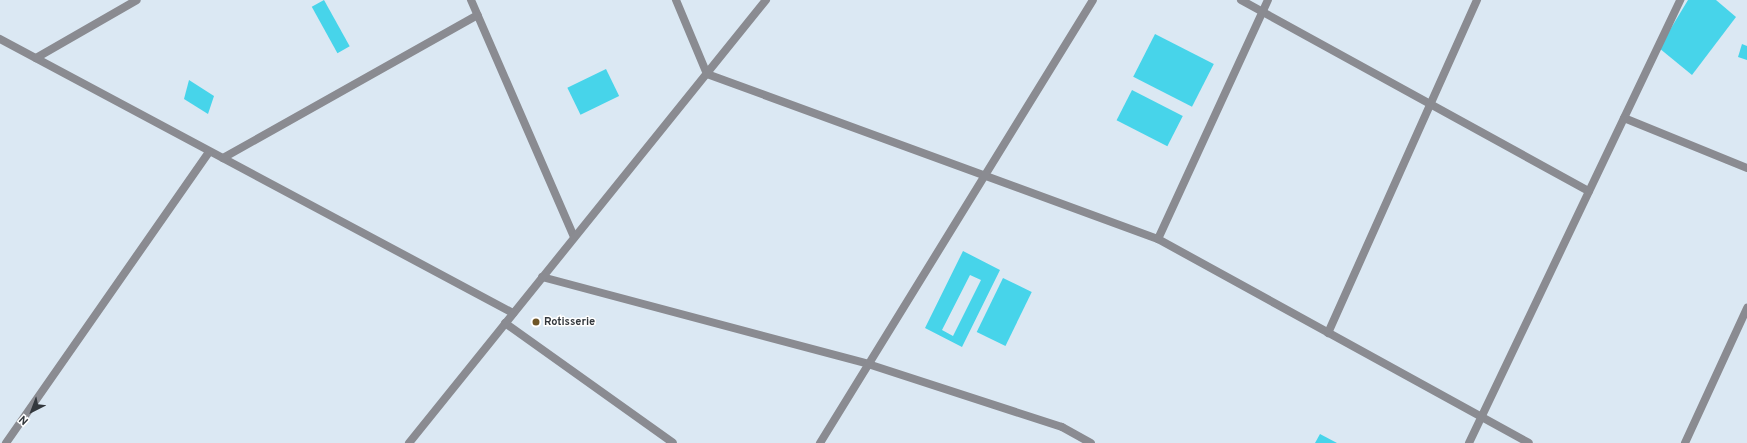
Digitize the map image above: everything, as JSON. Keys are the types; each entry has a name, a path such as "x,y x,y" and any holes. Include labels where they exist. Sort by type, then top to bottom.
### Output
{"street":[{"path":"36,58 137,0"},
{"path":"471,0 574,237"},
{"path":"676,0 707,74 985,174 1158,239 1529,443"},
{"path":"409,443 766,0"},
{"path":"820,443 1093,0"},
{"path":"1241,0 1589,191"},
{"path":"1158,239 1268,0"},
{"path":"1328,333 1477,0"},
{"path":"1469,443 1680,0"},
{"path":"223,158 478,15"},
{"path":"0,39 209,152 223,158 513,313"},
{"path":"1624,118 1747,168"},
{"path":"6,443 209,152"},
{"path":"542,277 868,364 1062,427 1091,443"},
{"path":"1685,443 1747,308"},
{"path":"505,323 672,443"}],"building":[{"path":"324,0 350,46 337,53 312,7"},
{"path":"1688,0 1716,0 1736,17 1692,75 1659,48"},
{"path":"1155,34 1214,64 1192,107 1133,77"},
{"path":"1742,44 1747,46 1747,60 1738,57"},
{"path":"606,69 619,96 581,115 567,88"},
{"path":"189,80 214,96 208,114 184,99"},
{"path":"1132,90 1183,116 1167,146 1117,120"},
{"path":"963,251 1000,270 962,347 925,328","holes":["970,275 981,280 953,336 942,330"]},
{"path":"1003,278 1032,292 1005,346 977,332"},
{"path":"1320,434 1337,443 1315,443"}],"place":[{"name":"Rotisserie","path":"536,322"}]}
